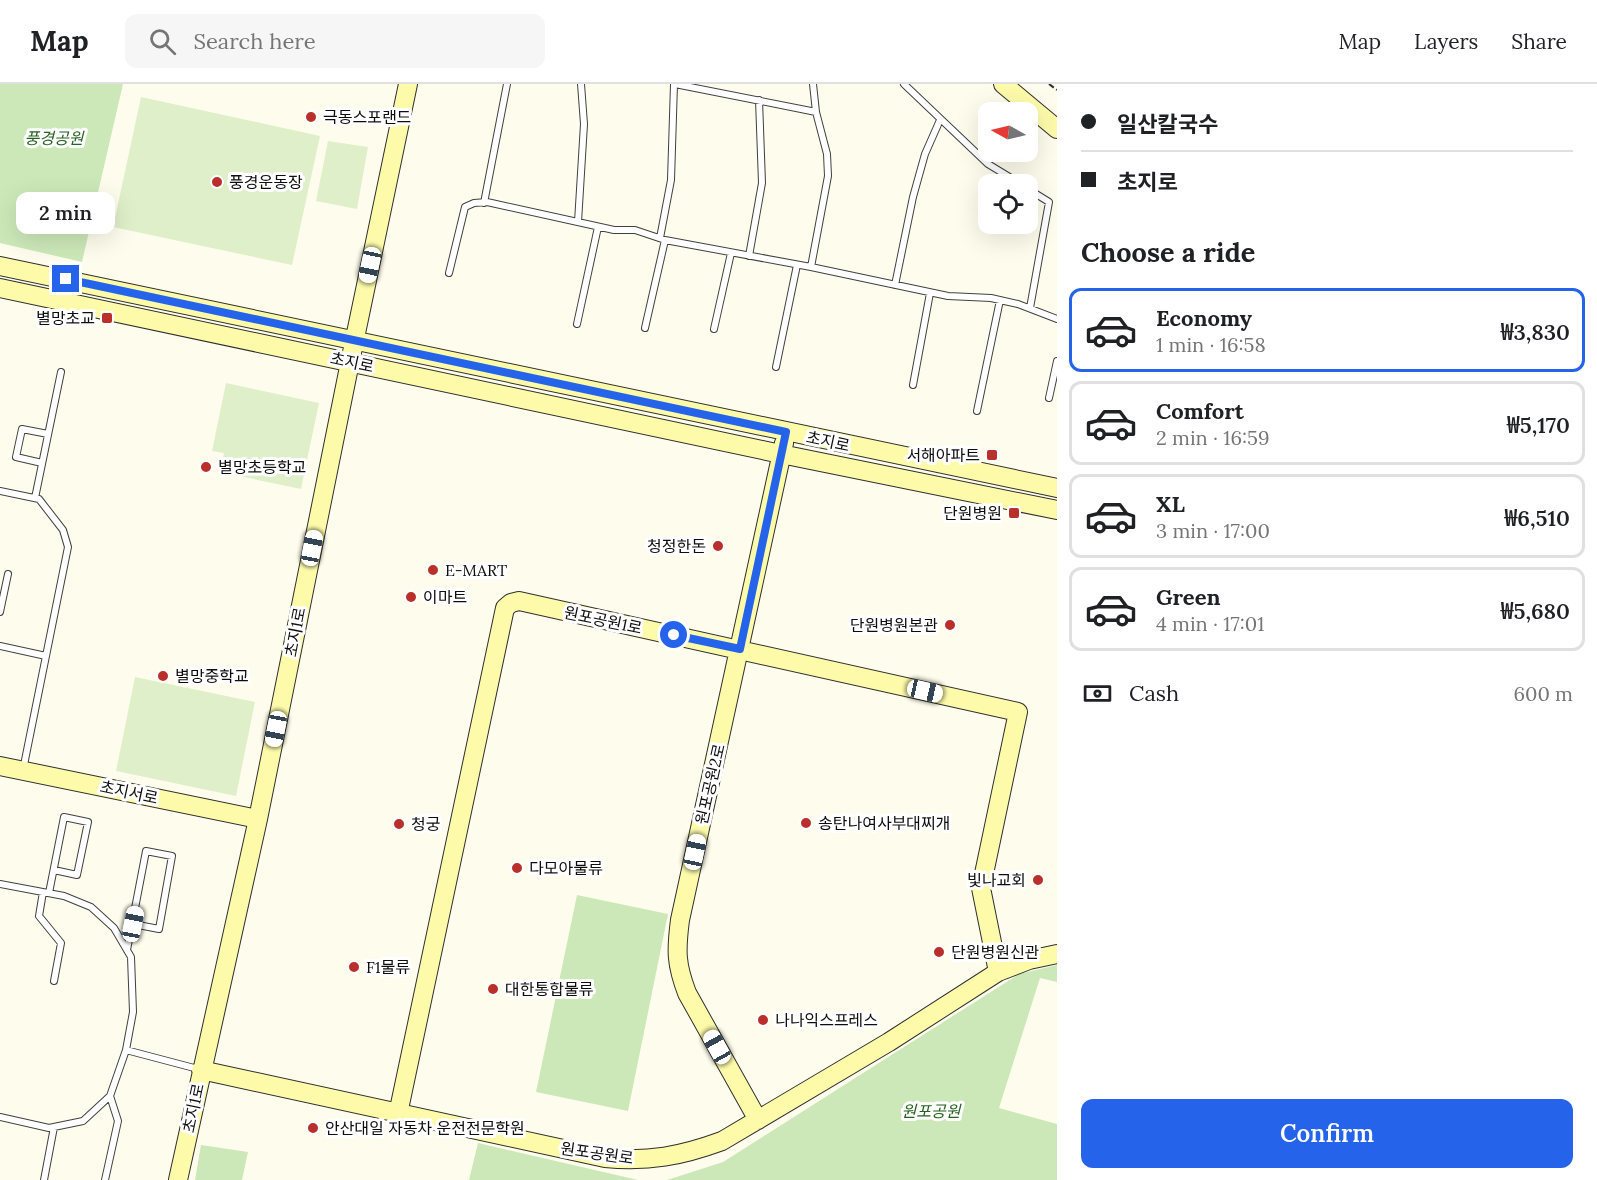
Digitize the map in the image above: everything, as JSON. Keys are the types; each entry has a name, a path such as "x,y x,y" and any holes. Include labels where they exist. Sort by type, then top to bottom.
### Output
{"street":[{"name":"초지1로","path":"178,1180 258,819 408,84"},
{"path":"1003,84 1057,129"},
{"name":"초지로","path":"0,266 1057,488"},
{"name":"초지로","path":"0,288 1057,510"},
{"name":"원포공원2로","path":"758,1120 687,993 679,972 676,950 680,920 786,432"},
{"name":"원포공원1로","path":"398,1114 505,608 511,603 519,602 740,649 1018,712 981,888 998,972"},
{"name":"초지서로","path":"0,766 258,819"},
{"name":"원포공원로","path":"201,1070 605,1158 636,1161 673,1156 722,1141 889,1042 998,972 1029,960 1057,954"}],"lane":[{"path":"484,202 507,84"},
{"path":"578,222 584,124 581,84"},
{"path":"645,328 671,180 675,84 816,111"},
{"path":"811,267 828,176 827,154 816,111 813,84"},
{"path":"904,84 988,164 1004,174"},
{"path":"749,256 762,183 759,100"},
{"path":"895,285 922,165 940,120"},
{"path":"1038,195 1057,205"},
{"path":"449,273 465,207 484,202 614,230 635,230 662,239 811,267 930,293 1000,300 1057,319"},
{"path":"1030,309 1049,202"},
{"path":"577,324 598,227"},
{"path":"714,329 731,253"},
{"path":"776,367 797,265"},
{"path":"913,385 930,293"},
{"path":"977,411 1000,300"},
{"path":"1049,399 1057,361"},
{"path":"35,498 61,372"},
{"path":"42,463 16,457 22,429 48,434"},
{"path":"0,491 39,499 63,530 68,547 23,770"},
{"path":"0,612 8,574"},
{"path":"0,646 46,656"},
{"path":"54,870 77,875 88,822 64,817 54,870 39,916 61,943 54,981"},
{"path":"127,950 146,851 172,856 159,929 133,924"},
{"path":"0,884 64,896 92,907 114,928 131,957 133,1012 126,1050 110,1096 83,1121 49,1128 0,1117"},
{"path":"126,1050 201,1070"},
{"path":"105,1180 117,1121 110,1096"},
{"path":"44,1180 54,1127"}],"path":[{"path":"1049,84 1057,90"}],"green space":[{"name":"풍경공원","path":"0,84 123,84 82,262 0,243"},
{"name":"풍경운동장","path":"141,97 320,136 292,265 113,227"},
{"path":"328,141 368,147 357,209 316,201"},
{"path":"226,383 319,403 301,489 220,472 224,453 212,451"},
{"path":"135,677 255,702 236,796 116,771"},
{"path":"577,895 668,914 628,1111 536,1092"},
{"name":"원포공원","path":"1057,965 1057,982 1040,978 999,1108 1057,1124 1057,1180 667,1180 723,1162 1019,974"},
{"path":"478,1143 638,1180 469,1180"},
{"path":"201,1145 248,1152 242,1180 195,1180"}],"place":[{"name":"극동스포랜드","path":"311,117"},
{"name":"풍경운동장","path":"217,182"},
{"name":"별망초교","path":"107,318"},
{"name":"서해아파트","path":"992,455"},
{"name":"별망초등학교","path":"206,467"},
{"name":"단원병원","path":"1014,513"},
{"name":"청정한돈","path":"718,546"},
{"name":"E-MART","path":"433,570"},
{"name":"이마트","path":"411,597"},
{"name":"단원병원본관","path":"950,625"},
{"name":"별망중학교","path":"163,676"},
{"name":"송탄나여사부대찌개","path":"806,823"},
{"name":"청궁","path":"399,824"},
{"name":"다모아물류","path":"517,868"},
{"name":"빛나교회","path":"1038,880"},
{"name":"단원병원신관","path":"939,952"},
{"name":"F1물류","path":"354,967"},
{"name":"대한통합물류","path":"493,989"},
{"name":"나나익스프레스","path":"763,1020"},
{"name":"안산대일 자동차 운전전문학원","path":"313,1128"}],"route":[{"path":"66,279 786,432 740,649 674,635"}]}
